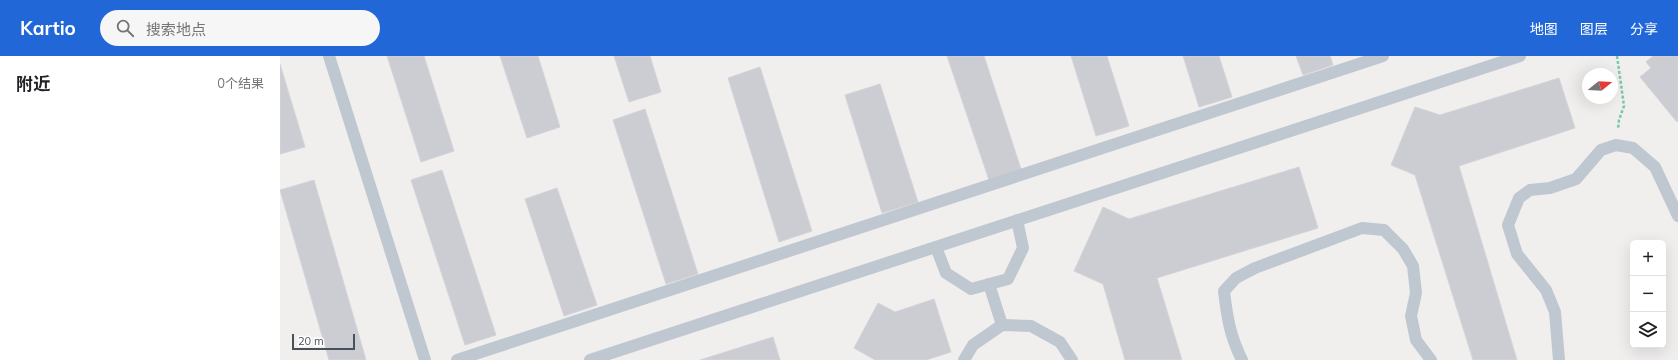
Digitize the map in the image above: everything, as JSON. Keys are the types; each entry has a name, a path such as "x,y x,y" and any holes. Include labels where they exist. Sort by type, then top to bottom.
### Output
{"lane":[{"path":"328,56 425,360"},
{"path":"457,360 1383,56"},
{"path":"590,360 1520,56"},
{"path":"1559,360 1555,312 1546,290 1517,254 1508,224 1519,198 1530,190 1550,188 1576,179 1601,150 1616,145 1633,148 1654,167 1678,216"},
{"path":"936,247 946,273 971,289 1008,279 1022,248 1017,220"},
{"path":"1242,360 1234,344 1227,318 1224,290 1236,278 1255,268 1362,228 1384,230 1403,248 1413,266 1416,293 1411,316 1416,340 1431,360"},
{"path":"989,284 1002,325"},
{"path":"964,360 973,345 1002,325 1031,326 1060,342 1072,360"}],"path":[{"path":"1616,145 1619,120 1624,106 1617,56"}],"building":[{"path":"387,56 424,56 454,151 421,162"},
{"path":"500,56 538,56 560,127 527,138"},
{"path":"614,56 650,56 661,92 629,102"},
{"path":"947,56 984,56 1021,169 989,180"},
{"path":"1071,56 1107,56 1129,126 1096,136"},
{"path":"1183,56 1219,56 1232,97 1199,107"},
{"path":"1296,56 1330,56 1333,65 1303,75"},
{"path":"1653,56 1678,56 1677,122 1640,77 1651,68 1646,62"},
{"path":"280,64 305,147 280,154"},
{"path":"760,67 812,231 779,242 728,78"},
{"path":"1559,78 1575,128 1459,166 1517,360 1473,360 1415,175 1391,165 1415,107 1440,115"},
{"path":"880,84 918,202 882,213 845,95"},
{"path":"645,109 698,274 666,284 613,120"},
{"path":"1299,167 1318,228 1157,278 1182,360 1125,360 1103,284 1074,271 1103,207 1129,219"},
{"path":"442,170 496,335 465,345 411,180"},
{"path":"314,180 366,360 329,360 280,190"},
{"path":"557,188 597,305 564,316 525,199"},
{"path":"934,299 951,352 926,360 875,360 854,348 878,303 895,312"},
{"path":"773,337 780,360 700,360"}]}
